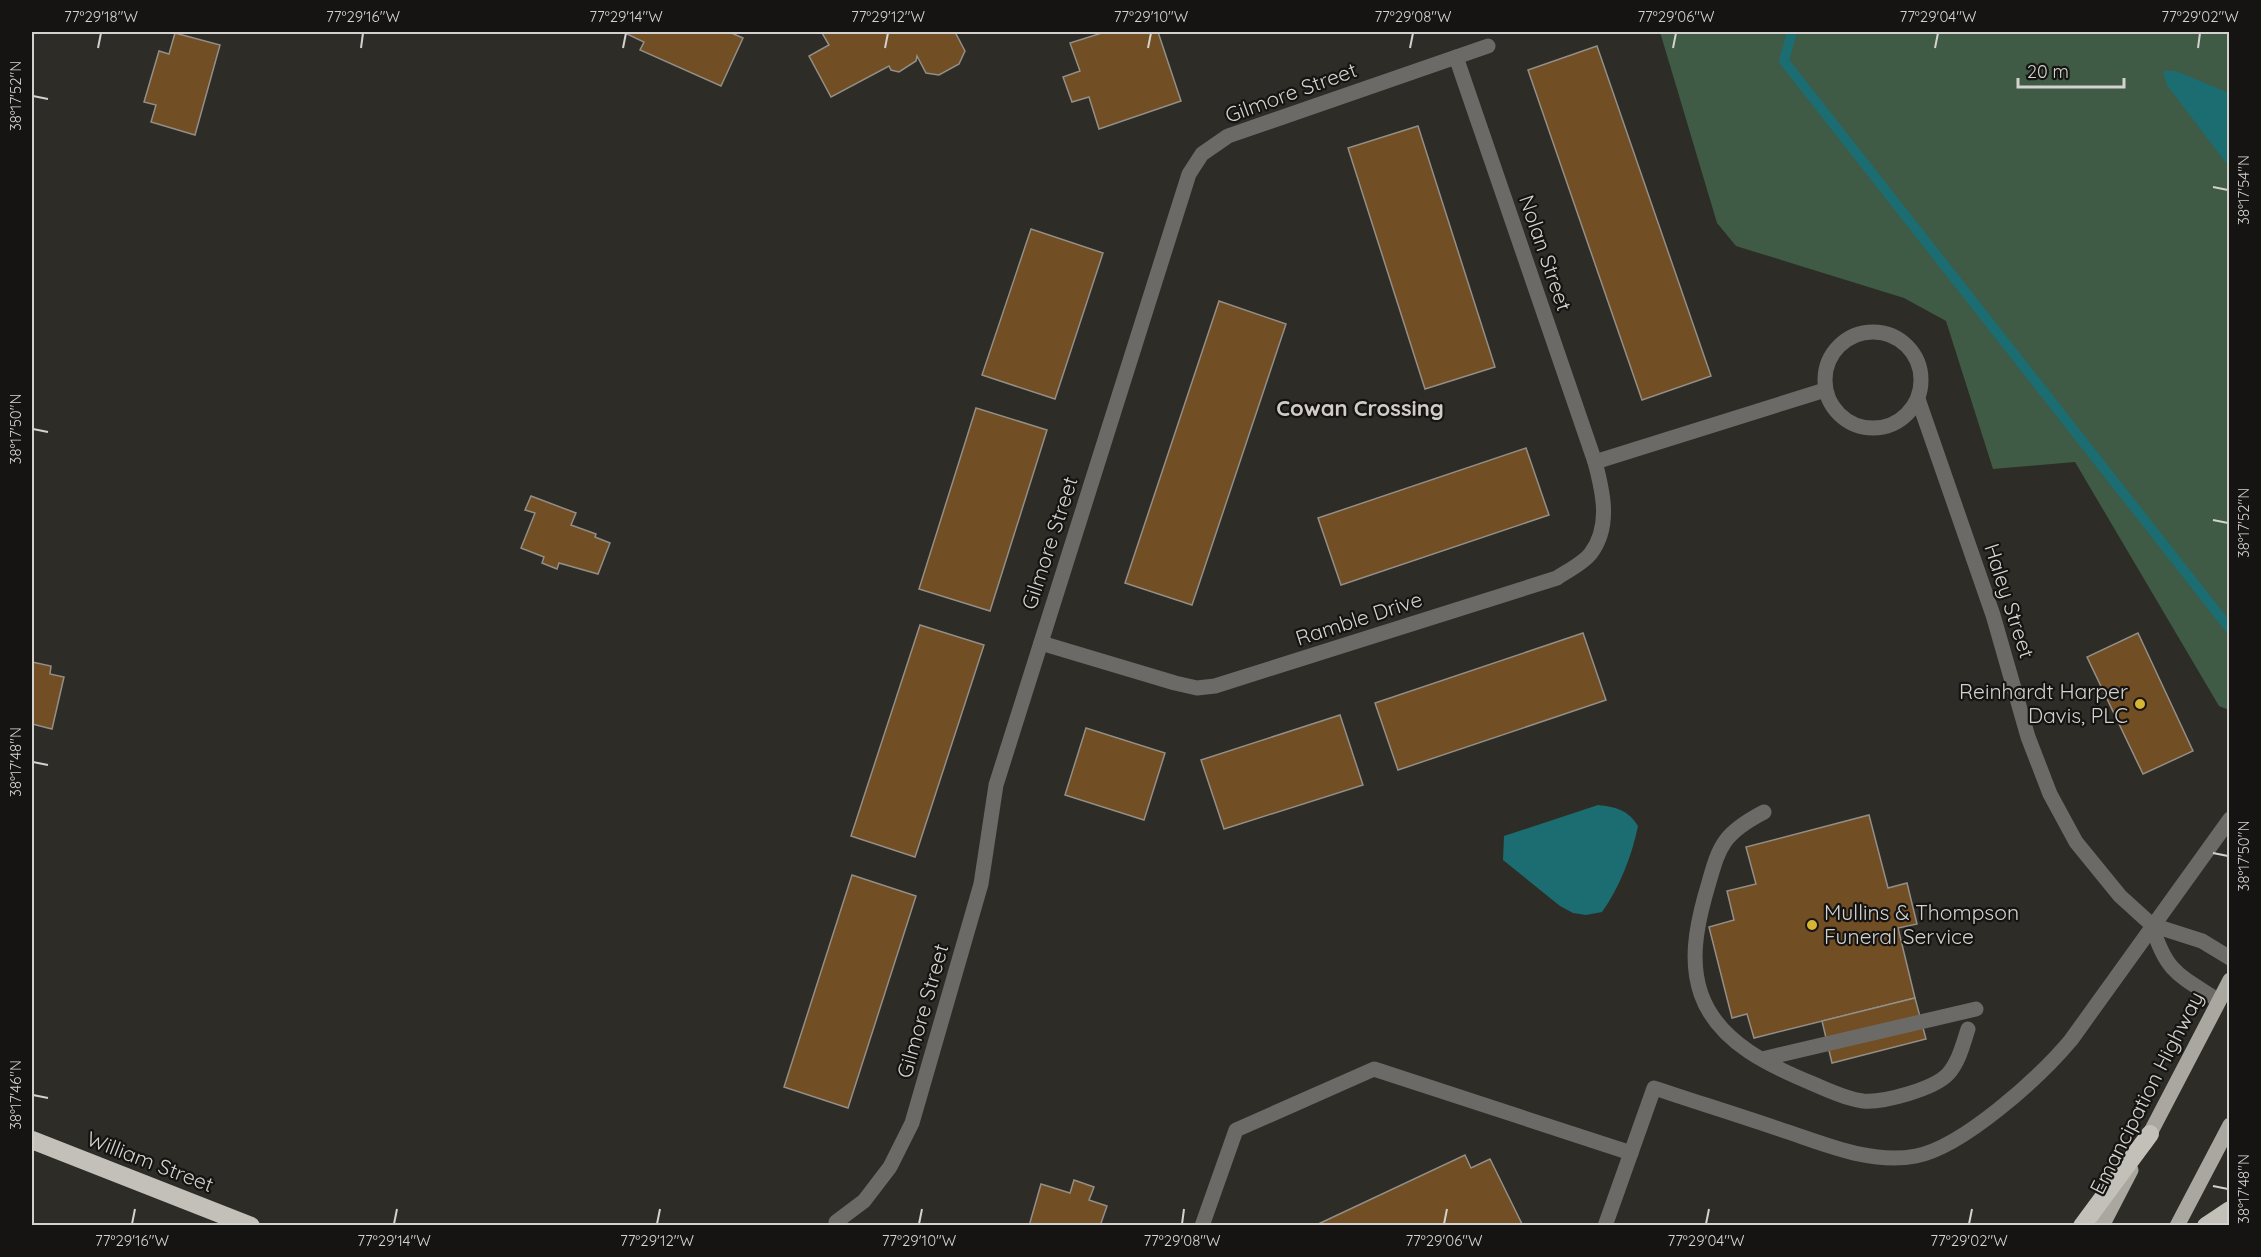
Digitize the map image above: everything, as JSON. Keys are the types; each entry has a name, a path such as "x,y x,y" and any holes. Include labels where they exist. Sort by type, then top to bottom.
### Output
{"highway":[{"path":"2082,1226 2150,1134"},
{"name":"William Street","path":"32,1140 251,1226"},
{"path":"2206,1226 2229,1210"}],"main road":[{"name":"Emancipation Highway","path":"2102,1226 2229,980"},
{"path":"2177,1226 2229,1125"}],"street":[{"name":"Gilmore Street","path":"836,1222 864,1201 890,1167 912,1123 981,884 996,785 1189,174 1202,154 1228,136 1488,46"},
{"name":"Nolan Street","path":"1456,57 1595,462"},
{"name":"Haley Street","path":"1825,390 1824,374 1828,360 1836,347 1855,335 1877,331 1892,335 1905,343 1915,355 1921,369 1918,399 1993,615 2028,736 2050,794 2076,842 2092,865 2152,925 2202,941 2229,958"},
{"path":"1595,462 1825,390 1840,416 1868,428 1898,422 1918,399"},
{"name":"Ramble Drive","path":"1041,644 1175,683 1197,688 1215,686 1557,578 1590,554 1603,529 1602,491 1595,462"},
{"path":"1764,812 1738,826 1725,838 1718,852 1697,925 1695,956 1702,997 1727,1034 1780,1070 1835,1093 1860,1101 1874,1101 1939,1082 1950,1072 1959,1056 1968,1029"},
{"path":"1605,1226 1654,1088 1865,1156 1914,1157 1934,1152 1968,1134 2054,1060 2229,819"},
{"name":"Haley Street","path":"2152,925 2160,954 2168,964 2178,974 2219,1001"},
{"path":"1762,1059 1976,1009"},
{"path":"1202,1226 1236,1130 1374,1069 1631,1153"}],"green space":[{"path":"1660,32 2229,32 2229,710 2219,706 2075,462 1993,469 1946,321 1904,298 1736,246 1717,223"}],"water":[{"path":"2163,71 2176,71 2229,93 2229,167 2167,85"},
{"path":"1598,805 1616,808 1626,813 1638,826 1619,882 1602,912 1586,915 1573,913 1560,906 1503,860 1504,836"}],"building":[{"path":"623,32 729,32 743,38 721,86 640,50 644,42"},
{"path":"955,32 965,51 959,64 939,75 926,73 917,56 916,61 899,72 891,70 889,66 831,97 809,56 829,45 822,33"},
{"path":"1105,32 1158,32 1181,101 1099,129 1089,97 1072,102 1063,77 1080,71 1070,43"},
{"path":"175,33 220,45 195,135 151,122 156,105 144,102 159,51 169,54"},
{"path":"1597,46 1711,376 1642,400 1528,70"},
{"path":"1418,126 1495,367 1425,389 1348,148"},
{"path":"1031,229 1103,253 1055,399 982,375"},
{"path":"1219,301 1286,324 1192,605 1125,583"},
{"path":"976,408 1047,430 990,611 919,589"},
{"path":"1526,448 1549,515 1341,585 1318,518"},
{"path":"531,496 576,513 571,525 596,534 595,537 610,543 598,574 559,563 557,569 542,563 544,557 521,548 535,513 525,510"},
{"path":"920,625 984,645 915,857 851,836"},
{"path":"1583,633 1606,700 1398,770 1375,703"},
{"name":"Reinhardt Harper Davis, PLC","path":"2138,633 2193,751 2143,774 2087,657"},
{"path":"32,662 51,666 50,674 64,677 52,729 32,724"},
{"path":"1340,715 1363,785 1224,829 1201,760"},
{"path":"1086,728 1165,753 1144,820 1065,795"},
{"name":"Mullins & Thompson Funeral Service","path":"1869,815 1888,888 1907,883 1917,924 1898,928 1915,998 1754,1038 1747,1014 1732,1018 1709,927 1734,920 1727,891 1756,884 1746,847"},
{"path":"852,875 916,896 848,1108 784,1087"},
{"path":"1915,998 1926,1039 1832,1063 1822,1021"},
{"path":"1465,1155 1471,1168 1490,1159 1523,1226 1314,1226"},
{"path":"1074,1180 1094,1187 1089,1200 1107,1206 1100,1226 1029,1226 1041,1184 1070,1193"}],"waterway":[{"path":"1792,32 1784,61 2230,629"}],"place":[{"name":"Reinhardt Harper Davis, PLC","path":"2140,704"},
{"name":"Mullins & Thompson Funeral Service","path":"1812,925"}],"district":[{"name":"Cowan Crossing","path":"1360,408"}]}
